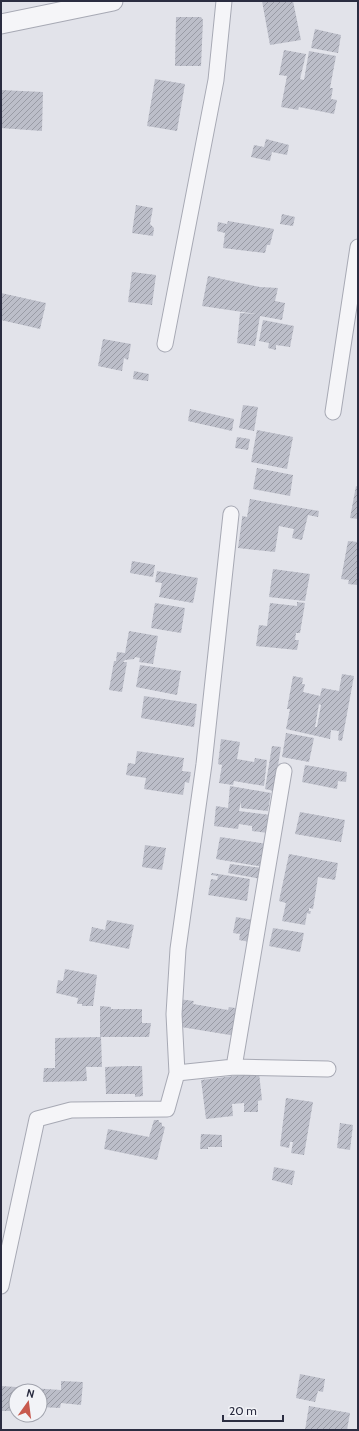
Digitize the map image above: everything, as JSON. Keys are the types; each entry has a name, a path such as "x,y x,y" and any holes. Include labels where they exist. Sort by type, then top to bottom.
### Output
{"street":[{"path":"1,24 72,5 113,1"},
{"path":"165,344 216,80 224,1"},
{"path":"333,412 358,247"},
{"path":"1,1286 37,1119 71,1110 167,1109 177,1073 174,1014 178,949 204,764 231,514"},
{"path":"234,1067 284,771"},
{"path":"177,1073 234,1067 328,1069"}],"building":[{"path":"262,1 293,1 301,40 270,45"},
{"path":"176,17 201,17 203,20 201,66 175,66"},
{"path":"315,29 341,35 338,53 311,48"},
{"path":"284,50 306,54 300,79 304,80 309,51 336,56 330,88 333,88 331,99 337,100 334,114 299,107 298,110 281,107 287,76 279,75"},
{"path":"155,79 185,84 177,131 147,126"},
{"path":"1,90 43,92 42,131 1,128"},
{"path":"266,139 289,145 287,155 272,152 270,161 251,157 254,145 264,147"},
{"path":"136,205 153,208 150,224 154,228 153,236 132,233"},
{"path":"282,214 295,217 293,226 280,224"},
{"path":"228,221 274,229 270,245 267,245 265,253 223,248 225,233 217,231 218,222 227,224"},
{"path":"132,272 156,275 152,305 128,302"},
{"path":"208,276 260,287 278,288 275,301 285,303 282,320 260,316 255,346 237,343 240,313 256,314 202,306"},
{"path":"1,293 46,303 40,329 1,320"},
{"path":"263,320 294,326 290,347 276,345 276,350 268,348 269,343 259,341"},
{"path":"103,339 131,344 128,360 124,358 122,371 98,366"},
{"path":"134,371 149,374 148,381 133,379"},
{"path":"243,405 258,407 254,431 239,428"},
{"path":"190,409 234,419 232,431 188,421"},
{"path":"257,430 293,437 287,469 251,462"},
{"path":"237,437 250,439 248,450 235,448"},
{"path":"257,468 293,475 290,496 253,489"},
{"path":"356,486 358,487 358,519 350,518"},
{"path":"250,499 319,511 318,517 308,515 302,540 292,538 294,529 279,526 275,552 238,548 242,516 247,517"},
{"path":"348,541 358,542 358,585 348,584 349,580 341,579"},
{"path":"132,561 155,565 153,577 130,573"},
{"path":"273,569 310,574 305,601 269,597"},
{"path":"157,571 198,578 193,603 159,597 162,583 155,582"},
{"path":"297,602 305,603 300,633 296,633 295,640 299,640 297,650 256,646 259,625 267,626 270,603 297,606"},
{"path":"155,603 185,608 181,633 151,628"},
{"path":"129,631 158,636 153,664 139,662 140,658 135,657 134,659 125,660 123,662 127,662 122,692 109,690 117,652 125,653"},
{"path":"140,665 181,671 177,695 136,687"},
{"path":"342,674 354,676 342,741 338,740 339,731 331,730 330,739 286,729 290,709 287,709 293,676 303,678 302,684 305,684 303,692 320,696 322,688 339,691","holes":["319,704 321,705 317,727 315,727"]},
{"path":"144,696 197,704 194,727 141,718"},
{"path":"286,733 314,738 309,762 282,757"},
{"path":"221,739 240,742 237,759 254,762 255,758 267,760 264,786 234,781 233,785 219,783 222,765 218,764"},
{"path":"272,746 281,747 274,791 265,789"},
{"path":"137,751 184,758 182,771 191,772 189,783 185,782 183,795 144,789 146,778 126,775 128,763 135,764"},
{"path":"305,765 347,772 346,782 338,781 337,789 302,782"},
{"path":"230,786 271,793 268,811 241,808 241,801 239,811 271,815 268,833 252,831 252,826 239,824 238,829 214,826 216,806 228,808"},
{"path":"300,812 345,820 341,842 295,834"},
{"path":"220,837 267,844 264,867 216,859"},
{"path":"145,845 166,848 162,870 142,867"},
{"path":"289,854 338,863 335,880 318,877 313,909 309,908 309,911 311,911 310,914 307,913 305,925 282,921 286,903 279,901"},
{"path":"230,864 263,868 261,879 228,873"},
{"path":"212,873 250,879 247,901 208,895 211,879 217,880 218,876 211,875"},
{"path":"236,917 253,920 250,942 239,940 240,934 233,933"},
{"path":"107,920 134,925 129,949 89,941 92,927 105,930"},
{"path":"273,928 304,933 300,952 269,946"},
{"path":"65,969 97,975 93,1006 82,1006 82,1004 77,1004 78,998 56,993 58,980 63,981"},
{"path":"178,999 194,1001 193,1004 228,1010 229,1007 241,1009 236,1036 175,1026"},
{"path":"100,1006 111,1007 111,1009 142,1009 142,1023 151,1023 149,1037 100,1037"},
{"path":"101,1037 102,1067 86,1067 87,1081 43,1082 44,1068 55,1068 55,1038"},
{"path":"142,1066 143,1096 135,1097 135,1094 106,1094 105,1067"},
{"path":"259,1073 262,1100 258,1101 258,1112 244,1112 244,1103 232,1104 233,1116 206,1119 201,1080"},
{"path":"286,1098 313,1102 304,1155 291,1153 293,1142 290,1142 289,1148 280,1146"},
{"path":"154,1120 159,1120 159,1122 162,1123 162,1126 165,1127 157,1160 104,1149 108,1129 149,1137"},
{"path":"340,1123 353,1125 350,1150 337,1148"},
{"path":"201,1134 222,1135 222,1147 208,1147 208,1149 200,1149"},
{"path":"274,1167 295,1171 292,1185 272,1180"},
{"path":"300,1374 325,1379 323,1392 318,1391 315,1402 296,1398"},
{"path":"61,1381 83,1382 81,1405 61,1403 60,1408 48,1407 48,1389 61,1390"},
{"path":"1,1386 8,1386 8,1411 1,1411"},
{"path":"309,1406 350,1413 347,1430 305,1430"}]}
